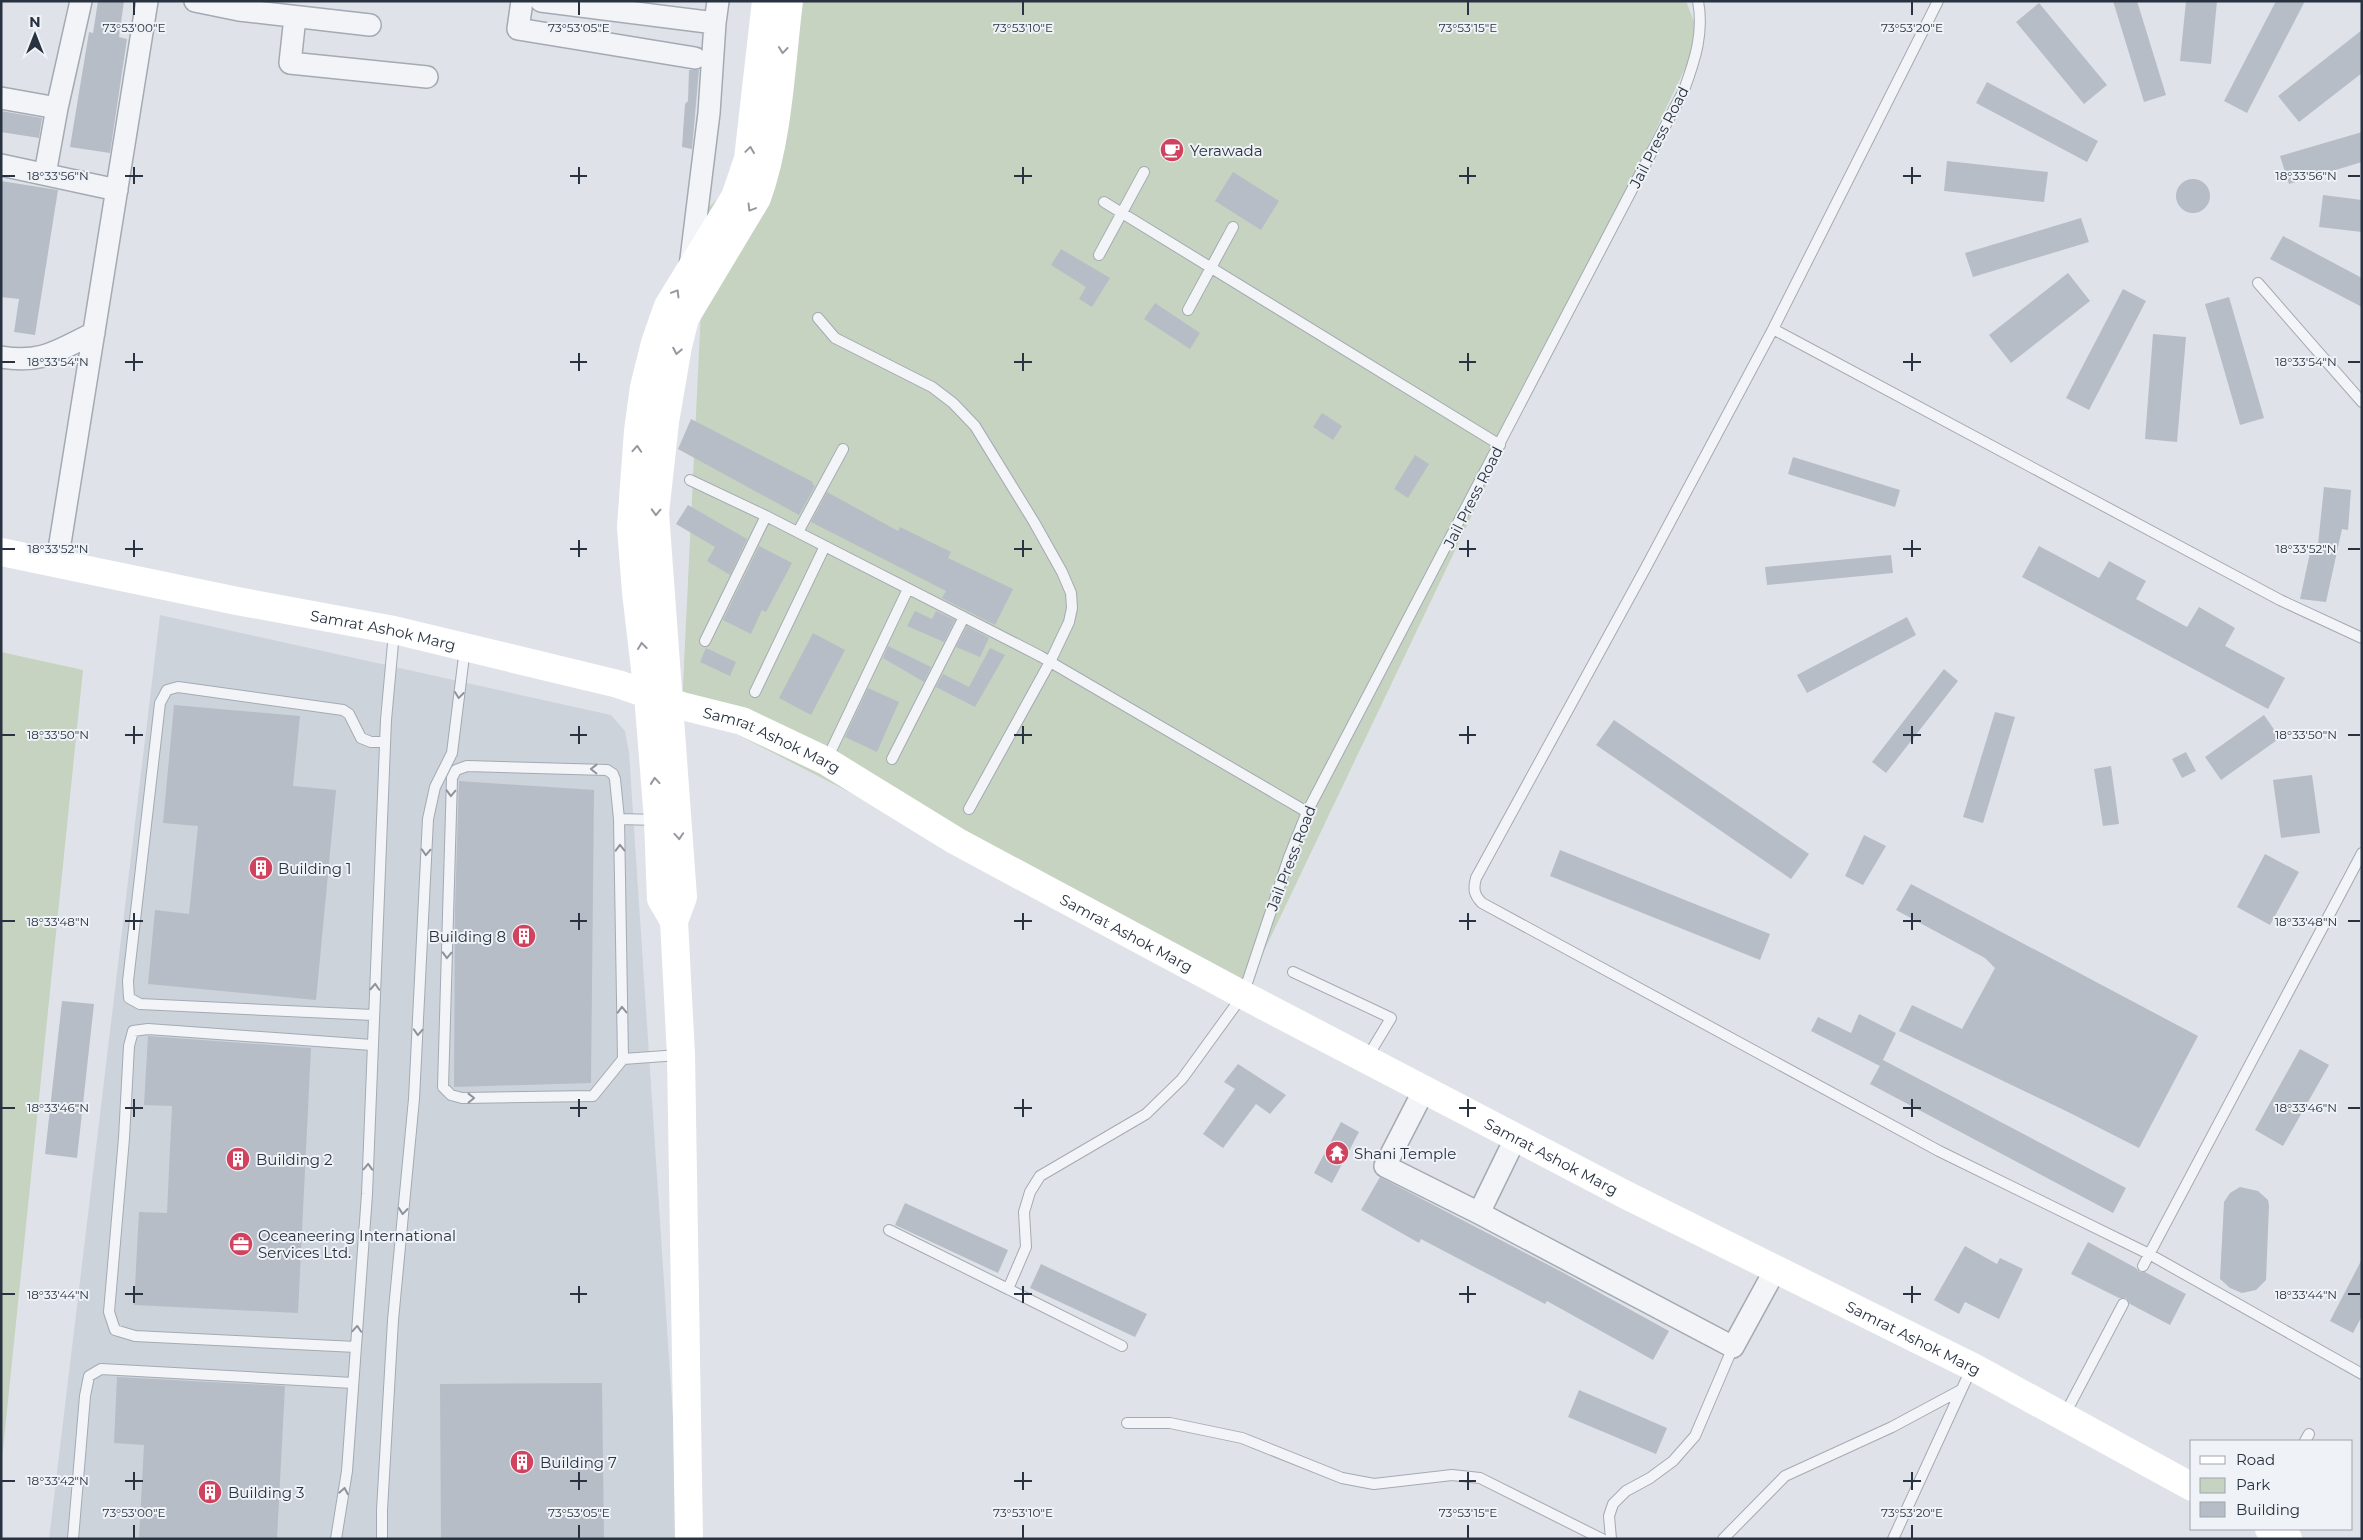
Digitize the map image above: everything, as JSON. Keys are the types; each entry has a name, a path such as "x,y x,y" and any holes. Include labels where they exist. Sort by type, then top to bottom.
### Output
{"street":[{"path":"45,174 57,108 82,1"},
{"path":"57,562 147,1"},
{"path":"195,1 239,10 370,25"},
{"path":"522,1 518,30 695,58"},
{"path":"541,1 714,23"},
{"path":"689,270 709,113 714,23 718,1"},
{"path":"689,1539 681,1055 674,920 683,897 659,697 631,527 638,430 644,387 655,343 668,306 735,197 748,159 766,1"},
{"path":"674,920 661,899 658,820 659,697 655,513 665,422 685,318 757,198 764,178 773,126 788,1"},
{"path":"295,17 290,63 427,78"},
{"path":"1,98 57,108"},
{"path":"1,165 117,190"},
{"path":"1,357 25,360 44,357 94,333"},
{"name":"Samrat Ashok Marg","path":"1,552 57,562 237,601 394,630 618,684 682,706 742,722 826,761 956,841 1366,1060 1775,1270 1967,1378 2063,1418 2190,1486"},
{"path":"1424,1090 1385,1166 1733,1347 1775,1270"},
{"path":"1478,1213 1516,1137"},
{"path":"2271,1530 2288,1539"}],"lane":[{"name":"Jail Press Road","path":"1008,1289 1026,1247 1024,1212 1030,1192 1040,1176 1146,1114 1182,1079 1243,995 1289,857 1307,812 1684,90 1694,63 1700,37 1698,1"},
{"path":"1938,1 1773,329 1650,560 1476,878 1473,888 1476,897 1482,903 1940,1151 2149,1254 2362,1374"},
{"path":"1099,255 1144,172"},
{"path":"1104,202 1500,445"},
{"path":"1188,310 1233,228"},
{"path":"2258,283 2362,402"},
{"path":"818,318 835,338 932,386 975,426 1034,522 1062,572 1071,593 1072,608 1069,622 1050,662 969,809"},
{"path":"1773,329 2280,600 2362,638"},
{"path":"798,532 843,449"},
{"path":"690,480 798,532 1050,662 1307,812"},
{"path":"705,641 766,516"},
{"path":"755,692 825,546"},
{"path":"826,761 908,589"},
{"path":"892,759 964,618"},
{"path":"336,1539 347,1471 367,1194 373,1015 386,742 394,630"},
{"path":"382,1539 392,1320 414,1099 428,819 435,787 452,753 466,647"},
{"path":"373,1015 140,1004 129,998 128,981 160,703 166,690 178,687 343,710 349,714 361,738 371,742 386,742"},
{"path":"467,766 607,770 613,774 615,779 619,819 623,1059 592,1096 462,1098 451,1095 443,1087 452,778 456,770 467,766"},
{"path":"619,819 658,820"},
{"path":"2143,1266 2362,853"},
{"path":"1293,972 1390,1018 1366,1060"},
{"path":"356,1347 135,1336 115,1330 109,1312 124,1138 129,1046 133,1031 148,1029 372,1045"},
{"path":"623,1059 681,1055"},
{"path":"889,1230 1122,1346"},
{"path":"2063,1418 2123,1304"},
{"path":"1612,1539 1609,1516 1613,1504 1626,1491 1674,1461 1695,1436 1733,1347"},
{"path":"73,1539 85,1396 89,1376 101,1369 354,1383"},
{"path":"1723,1539 1785,1476 1892,1427 1967,1378"},
{"path":"1893,1539 1967,1378"},
{"path":"1127,1423 1170,1423 1242,1438 1342,1478 1374,1484 1452,1475 1480,1478 1602,1539"}],"shaded area":[{"path":"160,615 611,715 625,731 629,752 681,1539 49,1539"}],"green space":[{"path":"791,1 1686,1 1700,37 1243,995 682,706 705,226 708,208 728,189"},
{"path":"1,652 83,670 1,1469"}],"building":[{"path":"98,1 124,1 119,37 127,39 110,153 70,147 89,32 93,33"},
{"path":"2113,1 2137,1 2166,95 2144,102"},
{"path":"2186,1 2217,1 2211,64 2180,61"},
{"path":"2276,1 2305,1 2247,113 2224,101"},
{"path":"2039,3 2107,85 2084,104 2016,22"},
{"path":"2362,30 2362,73 2299,122 2278,96"},
{"path":"689,70 699,70 692,149 682,147 685,104 688,101"},
{"path":"1987,82 2098,141 2087,162 1976,103"},
{"path":"1,111 42,118 39,138 1,132"},
{"path":"2362,132 2362,162 2289,184 2280,156"},
{"path":"1947,161 2048,172 2044,202 1944,191"},
{"path":"1233,172 1279,201 1261,230 1215,201"},
{"path":"2193,179 2205,184 2210,196 2205,208 2193,213 2181,208 2176,196 2181,184"},
{"path":"1,181 58,190 35,335 14,332 19,299 1,297"},
{"path":"2323,195 2362,200 2362,232 2319,227"},
{"path":"2081,218 2089,242 1973,277 1965,253"},
{"path":"2283,236 2362,278 2362,307 2270,259"},
{"path":"1061,249 1110,278 1092,307 1079,299 1086,287 1051,265"},
{"path":"2068,273 2090,301 2011,363 1989,335"},
{"path":"2123,289 2146,301 2089,410 2066,398"},
{"path":"2229,297 2264,418 2240,425 2205,304"},
{"path":"1155,303 1200,333 1190,349 1144,319"},
{"path":"2153,334 2186,337 2177,442 2145,439"},
{"path":"1322,413 1342,426 1333,440 1313,427"},
{"path":"691,419 813,482 812,484 815,486 799,515 678,449"},
{"path":"1415,455 1429,464 1408,498 1394,489"},
{"path":"1793,457 1900,490 1895,507 1788,474"},
{"path":"2324,487 2351,490 2348,530 2342,529 2326,602 2300,599 2310,553 2317,554"},
{"path":"827,492 898,531 900,527 951,552 948,558 1013,589 995,625 942,598 946,591 811,522"},
{"path":"688,505 747,539 730,575 707,561 715,547 676,524"},
{"path":"759,546 792,563 766,612 762,610 751,634 723,620"},
{"path":"2039,546 2099,578 2109,561 2146,581 2136,599 2187,627 2199,607 2235,628 2225,646 2285,678 2268,709 2022,577"},
{"path":"1891,555 1893,573 1767,585 1765,567"},
{"path":"915,611 932,619 936,611 955,620 944,642 907,626"},
{"path":"1907,617 1916,635 1807,693 1797,675"},
{"path":"967,626 989,638 980,657 956,647"},
{"path":"813,633 845,650 811,715 779,698"},
{"path":"888,646 931,667 924,682 883,658"},
{"path":"706,648 736,662 730,676 700,662"},
{"path":"990,648 1005,655 975,707 936,687 943,674 969,687"},
{"path":"1944,669 1958,681 1886,773 1872,762"},
{"path":"868,688 899,702 877,752 845,737"},
{"name":"Building 1","path":"174,705 300,716 293,786 336,790 316,1000 148,984 155,910 189,914 198,826 163,823"},
{"path":"1995,712 2015,717 1983,823 1963,817"},
{"path":"2264,715 2280,738 2221,780 2205,757"},
{"path":"1614,720 1809,854 1791,879 1596,745"},
{"path":"2186,752 2196,771 2182,778 2172,759"},
{"path":"2111,766 2119,824 2103,826 2094,769"},
{"path":"2312,775 2320,833 2281,838 2273,780"},
{"name":"Building 8","path":"459,781 594,790 591,1083 454,1087 455,908"},
{"path":"1864,835 1886,846 1863,885 1845,876"},
{"path":"1560,850 1770,934 1760,960 1550,876"},
{"path":"2265,854 2299,872 2270,925 2237,907"},
{"path":"1911,884 2198,1036 2139,1148 1899,1031 1912,1005 1962,1029 1995,968 1985,958 1896,910"},
{"path":"62,1001 94,1004 77,1158 45,1154"},
{"path":"1859,1014 1896,1033 1880,1066 1811,1031 1818,1017 1851,1033"},
{"name":"Building 2","path":"148,1036 311,1048 298,1313 134,1305 139,1212 167,1213 172,1106 144,1105"},
{"path":"2300,1049 2329,1065 2283,1146 2255,1130"},
{"path":"1883,1060 2126,1188 2113,1213 1870,1084"},
{"path":"1238,1064 1286,1095 1270,1114 1256,1104 1223,1148 1203,1134 1235,1089 1224,1082"},
{"name":"Shani Temple","path":"1341,1122 1359,1132 1332,1183 1314,1173"},
{"path":"1380,1177 1562,1272 1669,1331 1653,1360 1547,1301 1545,1304 1421,1239 1419,1243 1361,1210"},
{"path":"2240,1187 2258,1191 2268,1200 2269,1206 2266,1280 2256,1290 2242,1293 2230,1288 2220,1279 2224,1202 2230,1193"},
{"path":"905,1203 1008,1250 998,1273 895,1225"},
{"path":"2088,1242 2140,1272 2145,1272 2186,1294 2170,1325 2130,1304 2126,1298 2119,1298 2071,1274"},
{"path":"1965,1246 1997,1264 2000,1258 2023,1269 1999,1319 1965,1302 1959,1314 1934,1300"},
{"path":"2362,1259 2362,1316 2353,1333 2330,1321"},
{"path":"1041,1264 1147,1314 1135,1337 1030,1288"},
{"name":"Building 3","path":"117,1377 285,1386 277,1539 139,1539 144,1445 114,1443"},
{"name":"Building 7","path":"602,1383 604,1539 441,1539 440,1384"},
{"path":"1579,1390 1667,1428 1656,1454 1568,1417"}],"place":[{"name":"Yerawada","path":"1172,150"},
{"name":"Building 1","path":"261,868"},
{"name":"Building 8","path":"524,936"},
{"name":"Shani Temple","path":"1337,1153"},
{"name":"Building 2","path":"238,1159"},
{"name":"Oceaneering International Services Ltd.","path":"241,1244"},
{"name":"Building 7","path":"522,1462"},
{"name":"Building 3","path":"210,1492"}]}
